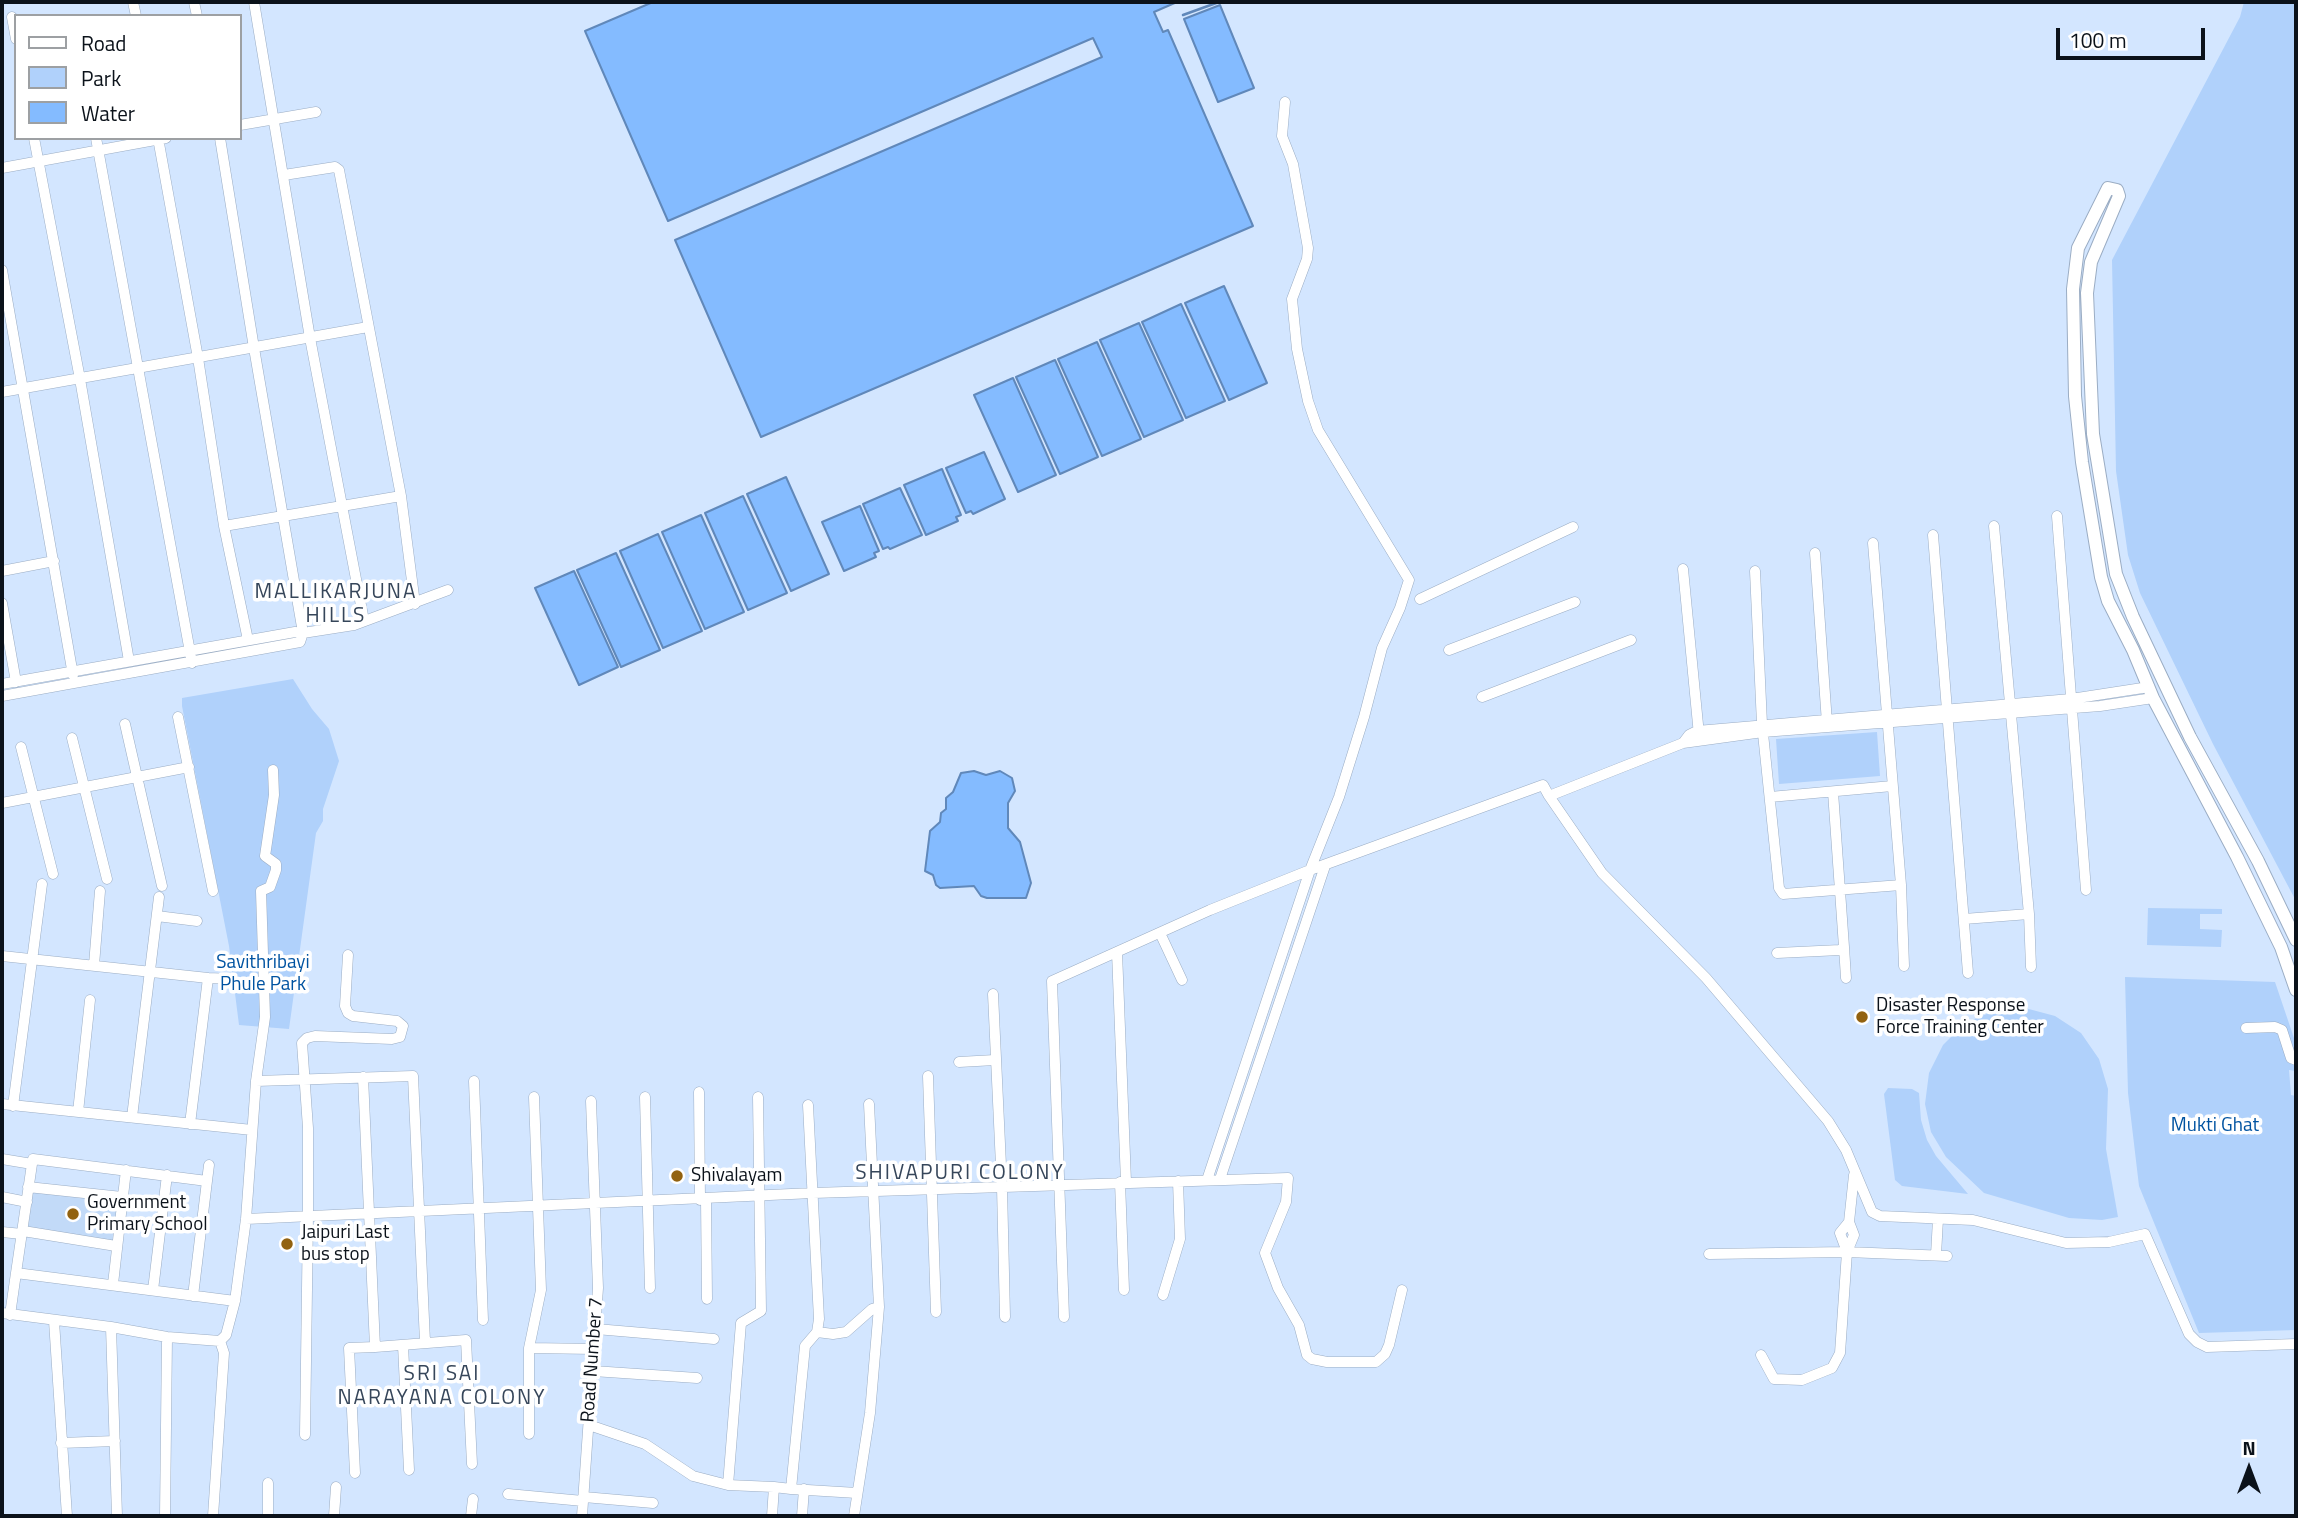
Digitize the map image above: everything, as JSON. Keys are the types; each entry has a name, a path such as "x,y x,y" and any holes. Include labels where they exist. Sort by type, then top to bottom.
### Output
{"street":[{"path":"254,2 310,338 364,621"},
{"path":"12,17 14,28"},
{"path":"1207,1180 1310,870 1339,797 1382,648 1409,580 1318,430 1308,401 1297,349 1292,299 1307,259 1308,247 1293,164 1282,136 1284,102"},
{"path":"242,125 316,111"},
{"path":"34,140 80,379 129,661"},
{"path":"96,140 192,663"},
{"path":"2,167 155,140"},
{"path":"161,140 224,526 248,640"},
{"path":"2,696 300,642 303,633 220,140"},
{"path":"284,176 335,167 339,170 401,496 415,604"},
{"path":"2296,940 2258,860 2190,737 2133,617 2116,574 2093,433 2087,293 2091,262 2119,197 2117,190 2108,188 2078,248 2073,289 2075,396 2101,577 2108,601 2151,692 2281,947 2296,990"},
{"path":"2,270 75,683"},
{"path":"2,392 369,327"},
{"path":"2087,492 2102,490"},
{"path":"224,526 401,496"},
{"path":"2057,516 2086,890"},
{"path":"1994,526 2029,914 2031,967"},
{"path":"1420,599 1573,527"},
{"path":"1933,535 1968,973"},
{"path":"1873,543 1901,885 1904,966"},
{"path":"1815,552 1827,723"},
{"path":"2,571 54,561"},
{"path":"1683,569 1699,735"},
{"path":"1755,570 1762,728 1779,888 1783,894 1901,885"},
{"path":"2,684 364,621 448,590"},
{"path":"1448,650 1575,602"},
{"path":"2,603 16,682"},
{"path":"1482,697 1631,640"},
{"path":"1549,796 1699,735 2072,703 2151,692"},
{"path":"178,717 213,891"},
{"path":"125,724 162,886"},
{"path":"72,738 107,878"},
{"path":"22,747 53,874"},
{"path":"2,803 189,767"},
{"path":"207,1181 33,1159 16,1273 6,1314 167,1337 220,1341 226,1335 235,1301 246,1219 256,1081 265,1017 261,891 270,887 276,870 276,864 265,856 274,794 273,770"},
{"path":"1065,1317 1052,981 1210,910 1310,870 1543,786 1602,873 1706,978 1828,1121 1846,1150 1872,1212 1880,1216 1973,1220 2066,1243 2109,1241 2145,1234 2185,1325 2197,1342 2207,1347 2296,1344"},
{"path":"1770,797 1892,786"},
{"path":"1833,792 1846,978"},
{"path":"1220,1179 1325,866"},
{"path":"13,1105 42,884"},
{"path":"94,965 100,891"},
{"path":"132,1117 159,897"},
{"path":"1964,919 2029,914"},
{"path":"158,916 197,921"},
{"path":"1160,933 1182,980"},
{"path":"1777,953 1840,950 1844,947"},
{"path":"1117,952 1124,1290"},
{"path":"305,1435 308,1216 302,1043 307,1038 392,1039 400,1037 403,1026 397,1021 353,1016 348,1013 345,1006 348,955"},
{"path":"2,956 233,979"},
{"path":"190,1124 208,978"},
{"path":"993,994 1005,1317"},
{"path":"78,1112 90,1000"},
{"path":"2246,1028 2275,1027 2282,1030 2291,1058 2296,1060"},
{"path":"1258,1028 1269,1031"},
{"path":"959,1062 995,1060"},
{"path":"256,1081 413,1076 425,1342"},
{"path":"928,1076 936,1312"},
{"path":"363,1077 375,1347"},
{"path":"474,1081 484,1320"},
{"path":"699,1092 707,1299"},
{"path":"529,1434 528,1348 541,1290 534,1097"},
{"path":"645,1097 650,1288"},
{"path":"728,1485 741,1323 761,1311 758,1097"},
{"name":"Road Number 7","path":"582,1516 598,1289 591,1101"},
{"path":"2,1104 252,1130"},
{"path":"854,1516 870,1413 879,1307 869,1104"},
{"path":"791,1489 805,1346 817,1332 819,1319 808,1105"},
{"path":"2,1159 32,1164"},
{"path":"193,1296 209,1165"},
{"path":"113,1284 126,1170"},
{"path":"1761,1355 1774,1379 1802,1380 1832,1368 1840,1353 1847,1252 1840,1233 1849,1222 1855,1171"},
{"path":"153,1290 167,1175"},
{"path":"246,1219 813,1193 1288,1178 1286,1202 1265,1253 1278,1289 1299,1325 1305,1350 1312,1359 1326,1363 1376,1362 1385,1354 1389,1345 1402,1290"},
{"path":"1163,1295 1180,1238 1178,1181"},
{"path":"29,1188 122,1197"},
{"path":"2,1197 27,1202"},
{"path":"1709,1254 1847,1252 1941,1256 1938,1219"},
{"path":"2,1231 116,1246"},
{"path":"16,1273 235,1301"},
{"path":"817,1332 846,1332 872,1309 879,1307"},
{"path":"54,1321 67,1516"},
{"path":"111,1327 117,1516"},
{"path":"596,1329 714,1339"},
{"path":"164,1516 167,1337"},
{"path":"355,1473 349,1348 425,1342 466,1340 472,1464"},
{"path":"213,1516 224,1353 220,1341"},
{"path":"403,1345 409,1470"},
{"path":"528,1348 595,1349"},
{"path":"593,1371 697,1378"},
{"path":"589,1425 645,1444 693,1476 728,1485 857,1493"},
{"path":"61,1443 115,1441"},
{"path":"268,1483 268,1516"},
{"path":"334,1516 336,1487"},
{"path":"772,1516 774,1487"},
{"path":"802,1516 804,1489"},
{"path":"508,1494 653,1503"},
{"path":"471,1516 472,1499"}],"shaded area":[{"name":"Government Primary School","path":"32,1192 118,1201 112,1241 28,1228"}],"green space":[{"path":"2244,2 2296,2 2296,901 2213,744 2140,593 2128,555 2116,471 2112,260 2240,17"},
{"name":"Savithribayi Phule Park","path":"293,679 312,709 329,729 339,761 323,809 323,821 316,833 289,1029 239,1025 229,946 182,698"},
{"path":"1877,732 1880,776 1779,784 1776,739"},
{"path":"2148,908 2222,909 2222,914 2200,914 2200,929 2222,930 2221,947 2147,945"},
{"name":"Mukti Ghat","path":"2125,977 2275,982 2296,1044 2296,1071 2289,1070 2291,1095 2296,1096 2296,1330 2199,1333 2139,1186 2128,1093"},
{"path":"2025,1008 2055,1016 2081,1033 2099,1059 2108,1089 2106,1149 2118,1217 2102,1220 2069,1218 1984,1193 1946,1157 1931,1132 1925,1104 1929,1073 1943,1045 1965,1023 1994,1011"},
{"path":"1888,1088 1912,1089 1919,1093 1921,1120 1927,1140 1936,1156 1968,1194 1902,1186 1895,1180 1884,1094"}],"water":[{"path":"653,2 1177,2 1154,12 1163,32 1168,30 1253,226 761,437 675,240 1102,57 1093,38 668,221 585,31"},
{"path":"1220,5 1254,88 1218,102 1184,19"},
{"path":"1224,286 1267,383 1229,400 1185,303"},
{"path":"1181,304 1225,401 1186,418 1142,322"},
{"path":"1139,323 1183,420 1144,437 1100,340"},
{"path":"1097,342 1141,439 1102,456 1058,359"},
{"path":"1055,360 1098,457 1060,474 1016,377"},
{"path":"1013,378 1056,475 1018,492 974,395"},
{"path":"984,452 1005,499 973,514 971,511 966,513 946,468"},
{"path":"942,469 961,515 956,517 958,521 926,535 904,485"},
{"path":"786,477 829,574 791,591 747,494"},
{"path":"900,488 922,535 890,549 883,549 863,504"},
{"path":"743,496 787,593 748,610 705,513"},
{"path":"860,506 879,551 874,553 876,557 844,571 822,522"},
{"path":"701,515 744,612 705,629 662,532"},
{"path":"658,534 702,631 663,648 620,551"},
{"path":"616,553 660,650 621,667 577,570"},
{"path":"574,571 618,667 579,685 535,588"},
{"path":"974,771 986,775 1000,771 1012,778 1015,791 1008,803 1008,828 1020,842 1031,883 1026,898 987,898 981,896 974,886 940,888 933,875 925,871 930,831 940,822 941,813 946,809 946,798 953,792 961,773"}],"waterway":[{"path":"1183,15 1219,2"}],"place":[{"name":"Disaster Response Force Training Center","path":"1862,1017"},
{"name":"Shivalayam","path":"677,1176"},
{"name":"Government Primary School","path":"73,1214"},
{"name":"Jaipuri Last bus stop","path":"287,1244"}],"district":[{"name":"MALLIKARJUNA HILLS","path":"336,605"},
{"name":"SHIVAPURI COLONY","path":"960,1174"},
{"name":"SRI SAI NARAYANA COLONY","path":"442,1387"}]}
